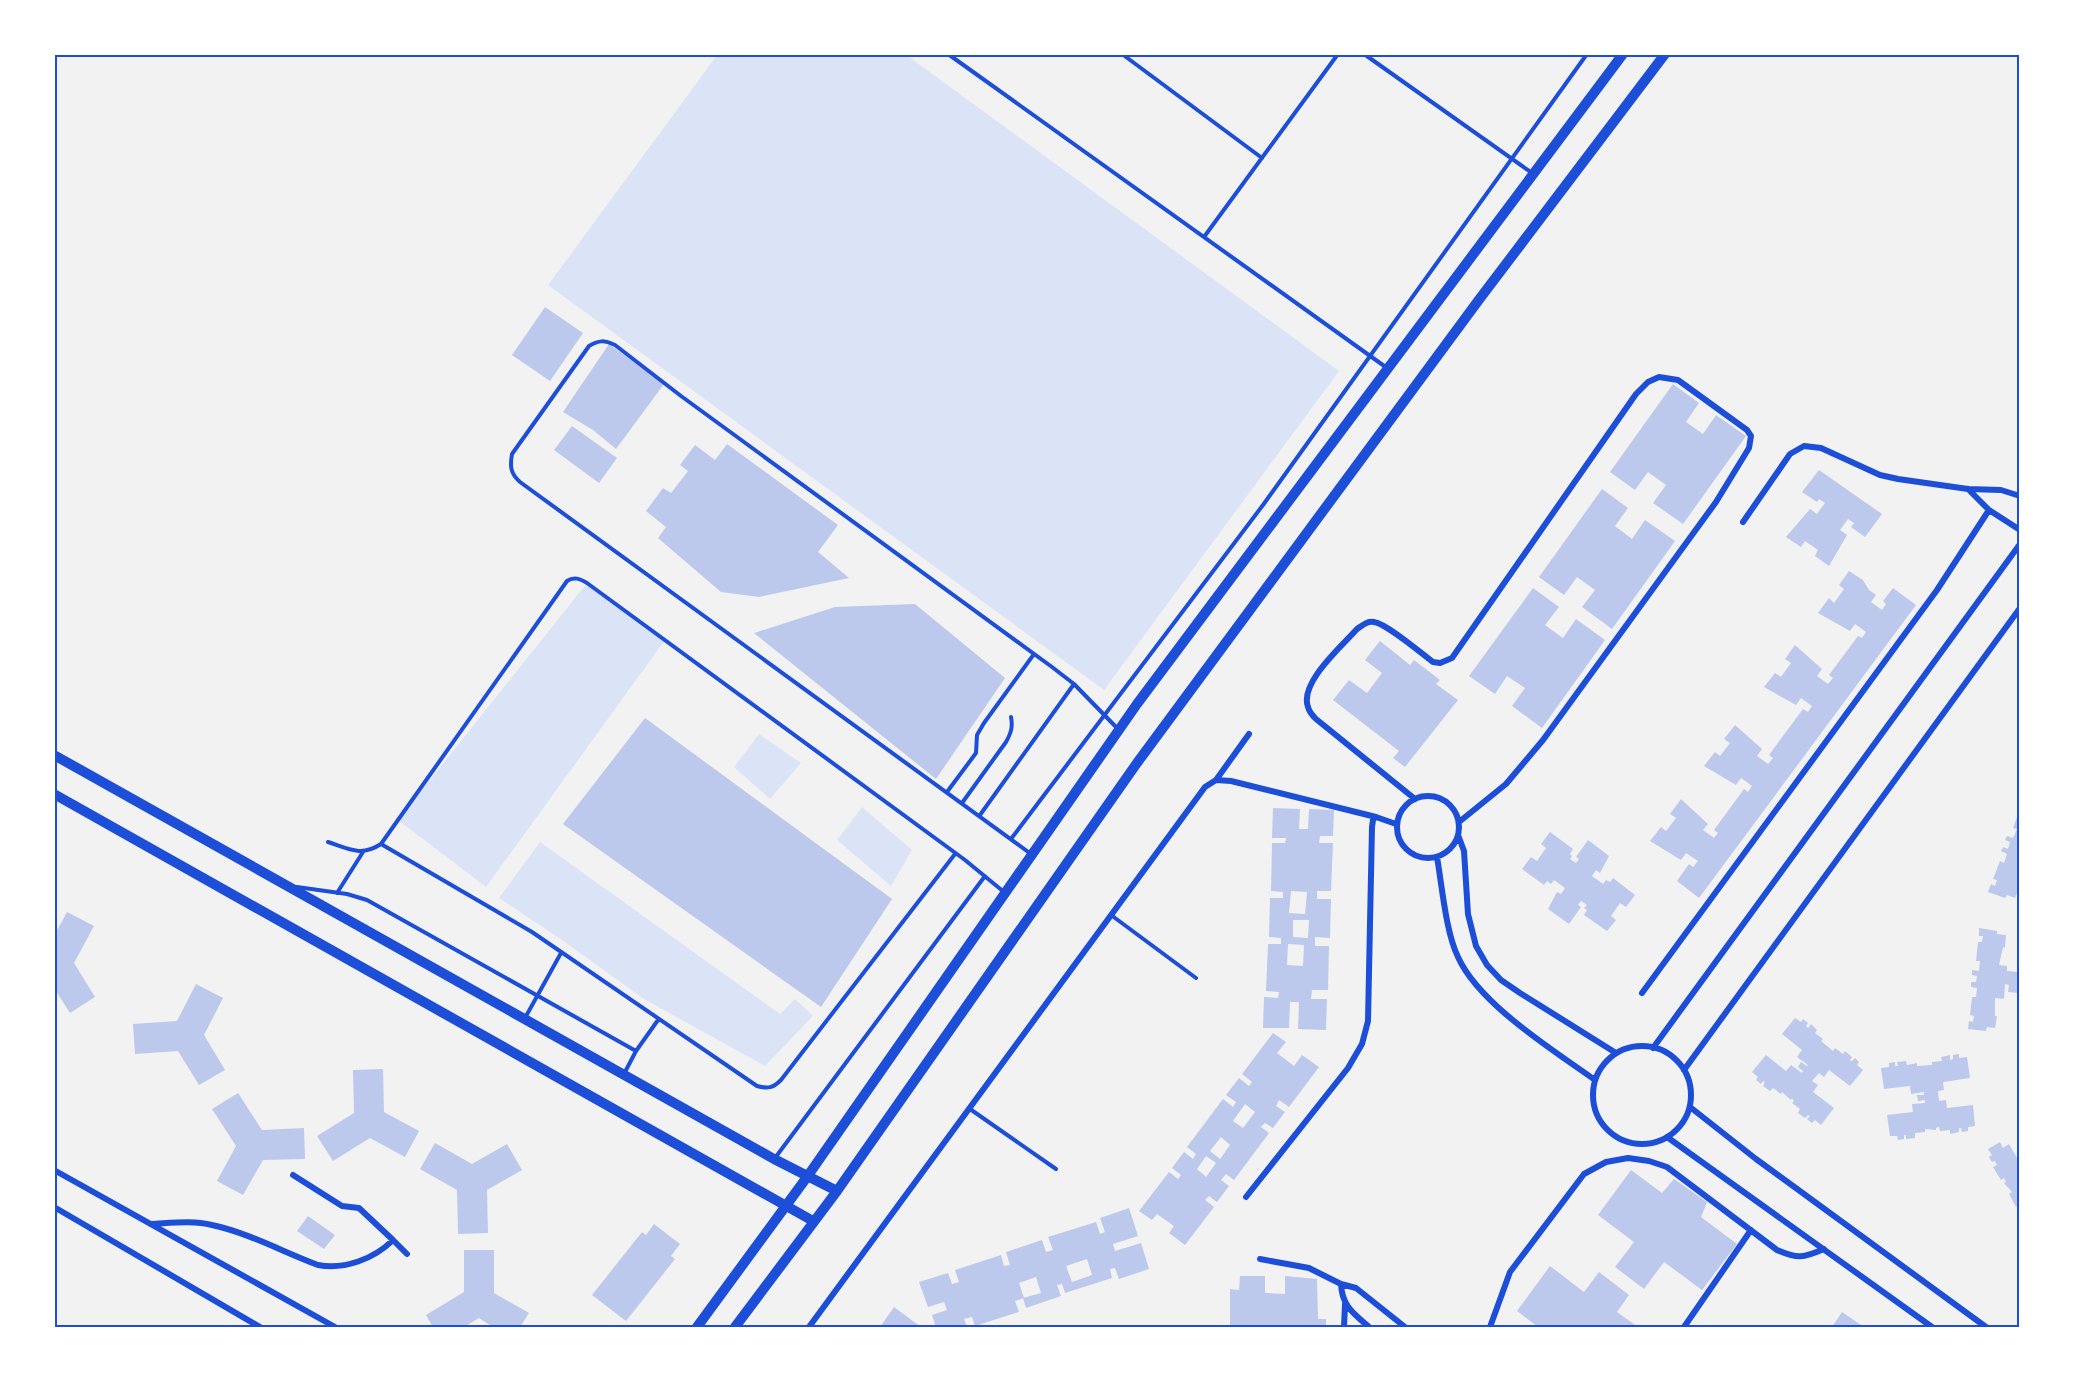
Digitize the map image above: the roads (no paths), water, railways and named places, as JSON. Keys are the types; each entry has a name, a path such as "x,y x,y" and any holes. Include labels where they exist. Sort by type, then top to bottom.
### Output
{"street":[{"path":"697,1327 807,1177 1137,704 1623,54"},
{"path":"735,1327 837,1191 1137,764 1478,301 1665,54"},
{"path":"1415,798 1316,719 1307,706 1307,694 1311,682 1366,623 1375,622 1385,627 1433,662 1440,663 1452,658 1636,394 1648,382 1659,377 1678,380 1747,430 1751,436 1749,448 1716,502 1543,740 1506,784 1459,822"},
{"path":"1743,522 1790,454 1804,446 1821,448 1880,475 1968,489 2001,490 2020,496"},
{"path":"1968,489 1989,510 2020,530"},
{"path":"1642,993 1937,590 1989,510"},
{"path":"1653,1048 2020,544"},
{"path":"1684,1070 2020,608"},
{"path":"809,1327 1205,787 1216,780 1248,734"},
{"path":"54,755 774,1159 837,1191"},
{"path":"1216,780 1231,781 1396,824"},
{"path":"54,794 813,1221"},
{"path":"1434,796 1446,801 1454,810 1459,822 1458,835 1454,844 1447,852 1437,857 1422,858 1408,852 1399,841 1396,824 1400,812 1415,798 1434,796"},
{"path":"1246,1197 1348,1068 1362,1044 1368,1021 1372,827 1376,817"},
{"path":"1458,835 1464,851 1468,914 1476,946 1487,965 1501,980 1520,993 1616,1053"},
{"path":"1437,857 1452,940 1458,957 1475,986 1527,1031 1594,1080"},
{"path":"1634,1047 1653,1048 1671,1056 1684,1070 1690,1088 1690,1107 1681,1124 1667,1137 1649,1144 1630,1143 1612,1135 1599,1121 1593,1103 1594,1080 1602,1066 1616,1053 1634,1047"},
{"path":"1690,1107 1756,1159 1986,1327"},
{"path":"1667,1137 1932,1327"},
{"path":"1490,1327 1510,1272 1584,1174 1606,1162 1628,1158 1667,1167 1777,1250 1799,1258 1824,1250"},
{"path":"54,1170 335,1327"},
{"path":"293,1175 342,1206 359,1208 407,1254"},
{"path":"54,1207 260,1327"},
{"path":"151,1224 212,1225 327,1267 342,1267 360,1260 382,1251 393,1240"},
{"path":"1684,1327 1751,1230"},
{"path":"1260,1259 1309,1268 1341,1284 1362,1291 1405,1327"},
{"path":"1341,1284 1342,1298 1369,1327"},
{"path":"1344,1327 1346,1304"}],"lane":[{"path":"948,54 1388,369"},
{"path":"1122,54 1262,158"},
{"path":"1204,237 1338,54"},
{"path":"1364,54 1534,173"},
{"path":"1011,839 1263,505 1587,54"},
{"path":"1031,854 520,482 513,476 510,465 512,454 589,346 598,340 607,341 1074,684 1119,730"},
{"path":"328,842 363,852 372,850 381,844 567,581 573,578 587,583 1004,892"},
{"path":"947,792 976,753 977,735 984,723 1034,654"},
{"path":"980,815 1074,684"},
{"path":"962,803 1011,732 1011,717"},
{"path":"381,844 515,922 657,1020 757,1086 767,1089 775,1086 955,854"},
{"path":"337,893 363,852"},
{"path":"774,1159 985,876"},
{"path":"290,886 367,900 636,1051"},
{"path":"1112,915 1196,978"},
{"path":"524,1019 561,953"},
{"path":"624,1074 657,1020"},
{"path":"969,1109 1056,1169"}]}
